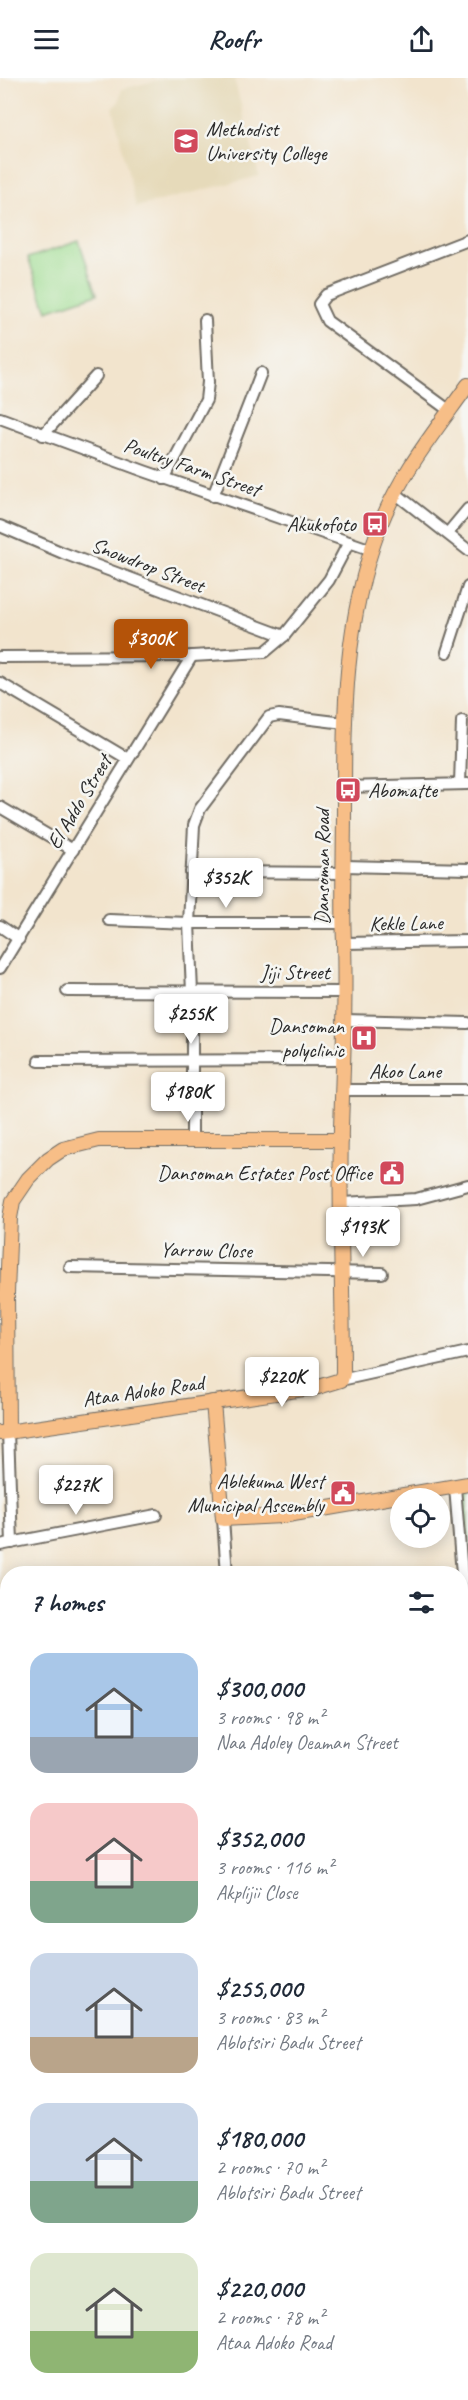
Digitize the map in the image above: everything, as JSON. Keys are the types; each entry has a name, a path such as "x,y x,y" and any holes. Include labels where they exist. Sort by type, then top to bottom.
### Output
{"main road":[{"name":"Dansoman Road","path":"341,1380 343,1373 341,1140 344,1020 342,923 344,723 350,640 354,616 372,550 394,493 468,385"},
{"path":"4,1432 3,1293 10,1218 14,1201 28,1179 48,1159 63,1149 99,1140 341,1140"},
{"name":"Ataa Adoko Road","path":"4,1432 318,1387 341,1380"},
{"path":"213,1402 223,1519 282,1515 461,1486"}],"street":[{"path":"450,411 327,321 319,304 326,295 468,240"},
{"path":"165,479 206,400 208,382 205,320"},
{"path":"213,496 261,373"},
{"path":"43,435 96,376"},
{"name":"Poultry Farm Street","path":"0,418 165,479 372,550"},
{"path":"394,493 468,550"},
{"path":"448,533 468,509"},
{"name":"Snowdrop Street","path":"0,526 63,553 284,636"},
{"path":"0,657 192,656 265,652 284,636 329,580 349,542"},
{"path":"447,652 468,587"},
{"name":"El Addo Street","path":"0,968 192,656"},
{"path":"0,683 128,759"},
{"path":"192,1139 190,1060 192,992 189,923 194,825 200,808 269,717 279,715 344,723"},
{"path":"344,788 464,784 462,721"},
{"path":"0,807 73,850"},
{"path":"191,872 468,868"},
{"path":"109,920 189,923 342,923"},
{"path":"0,926 19,939"},
{"name":"Kekle Lane","path":"344,943 468,941"},
{"name":"Jiji Street","path":"67,991 344,992"},
{"path":"344,1020 468,1023"},
{"path":"39,1061 343,1060"},
{"name":"Akoo Lane","path":"343,1090 468,1090"},
{"path":"342,1203 416,1199 468,1185"},
{"name":"Yarrow Close","path":"70,1267 382,1273"},
{"name":"Ataa Adoko Road","path":"341,1380 468,1352"},
{"path":"4,1432 12,1543"},
{"path":"461,1486 463,1566"},
{"path":"0,1545 156,1515"},
{"path":"223,1519 226,1566"}],"shaded area":[{"name":"Methodist University College","path":"167,78 234,78 259,176 136,207 113,107 119,102 122,89"}],"green space":[{"path":"79,241 97,294 47,311 28,258"},
{"path":"468,1491 468,1566 466,1566 457,1492"}],"place":[{"name":"Methodist University College","path":"186,141"},
{"name":"Akukofoto","path":"375,524"},
{"name":"Abomatte","path":"348,790"},
{"name":"Dansoman polyclinic","path":"364,1038"},
{"name":"Dansoman Estates Post Office","path":"392,1173"},
{"name":"Ablekuma West Municipal Assembly","path":"343,1493"}]}
